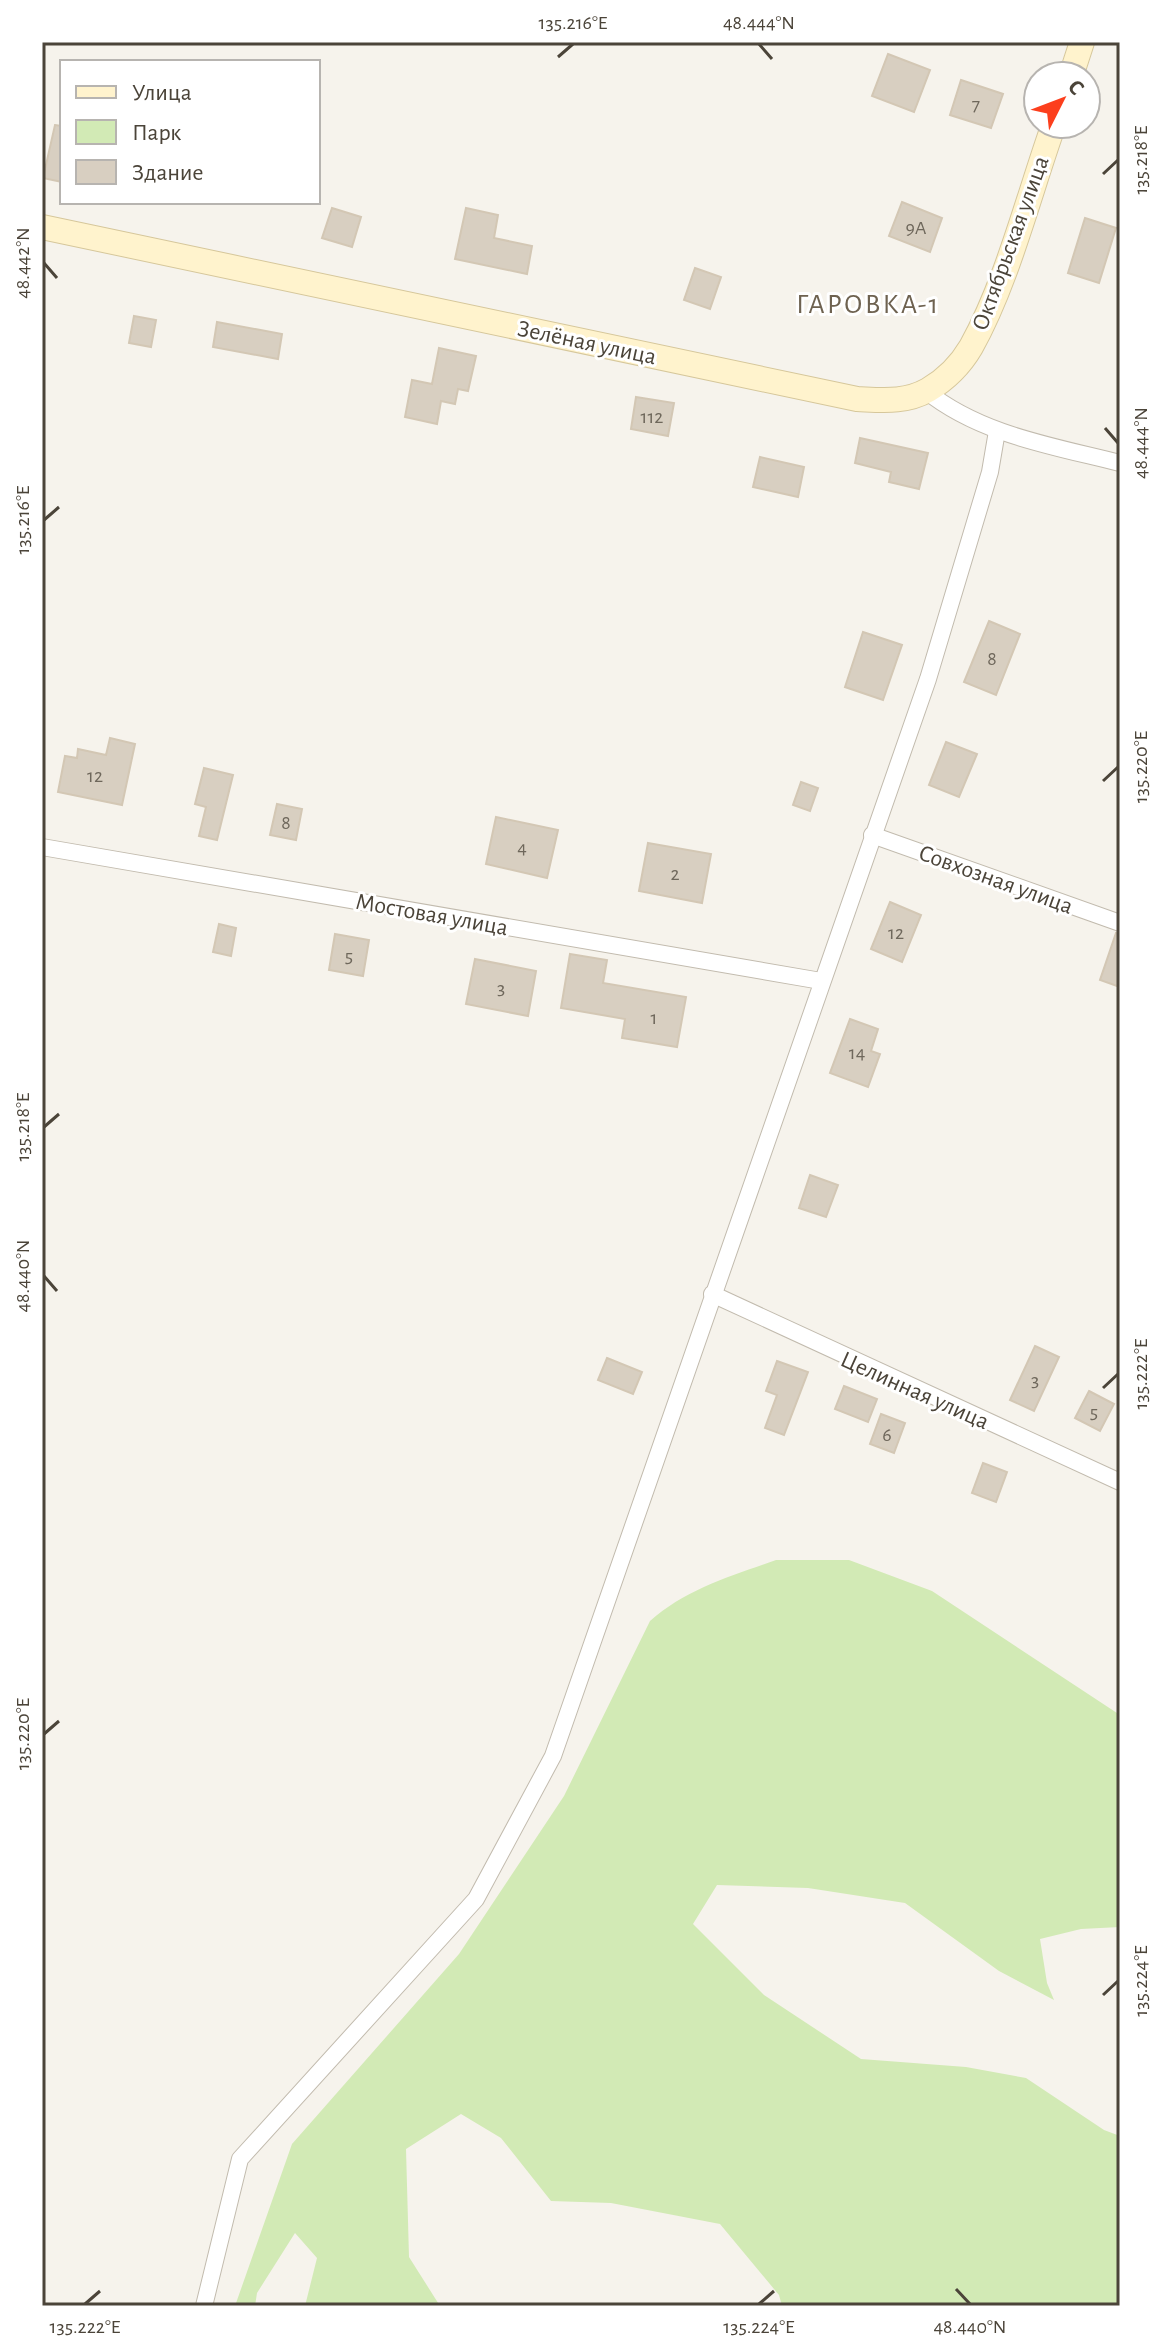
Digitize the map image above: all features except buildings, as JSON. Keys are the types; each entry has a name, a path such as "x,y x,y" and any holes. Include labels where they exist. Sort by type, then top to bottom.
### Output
{"main road":[{"name":"Октябрьская улица","path":"926,391 950,374 970,349 989,308 1048,140"},
{"name":"Зелёная улица","path":"42,227 857,399 898,401 926,391"}],"street":[{"path":"926,391 949,409 997,431 1120,463"},
{"path":"204,2306 240,2159 476,1899 553,1756 938,649 990,472 997,431"},
{"name":"Совхозная улица","path":"872,835 1120,923"},
{"name":"Мостовая улица","path":"42,847 821,981"},
{"name":"Целинная улица","path":"712,1294 1120,1482"}],"green space":[{"path":"776,1560 849,1560 932,1591 1120,1715 1120,1927 1081,1929 1040,1939 1047,1983 1054,2000 999,1971 905,1903 808,1888 717,1885 693,1924 764,1995 861,2059 966,2067 1026,2078 1104,2130 1120,2136 1120,2306 782,2306 779,2295 720,2224 611,2203 551,2201 501,2138 461,2114 406,2149 409,2257 440,2306 305,2306 317,2258 295,2233 257,2293 255,2306 235,2306 292,2144 459,1954 564,1796 650,1621 694,1592"}],"district":[{"name":"ГАРОВКА-1","path":"868,303"}]}
